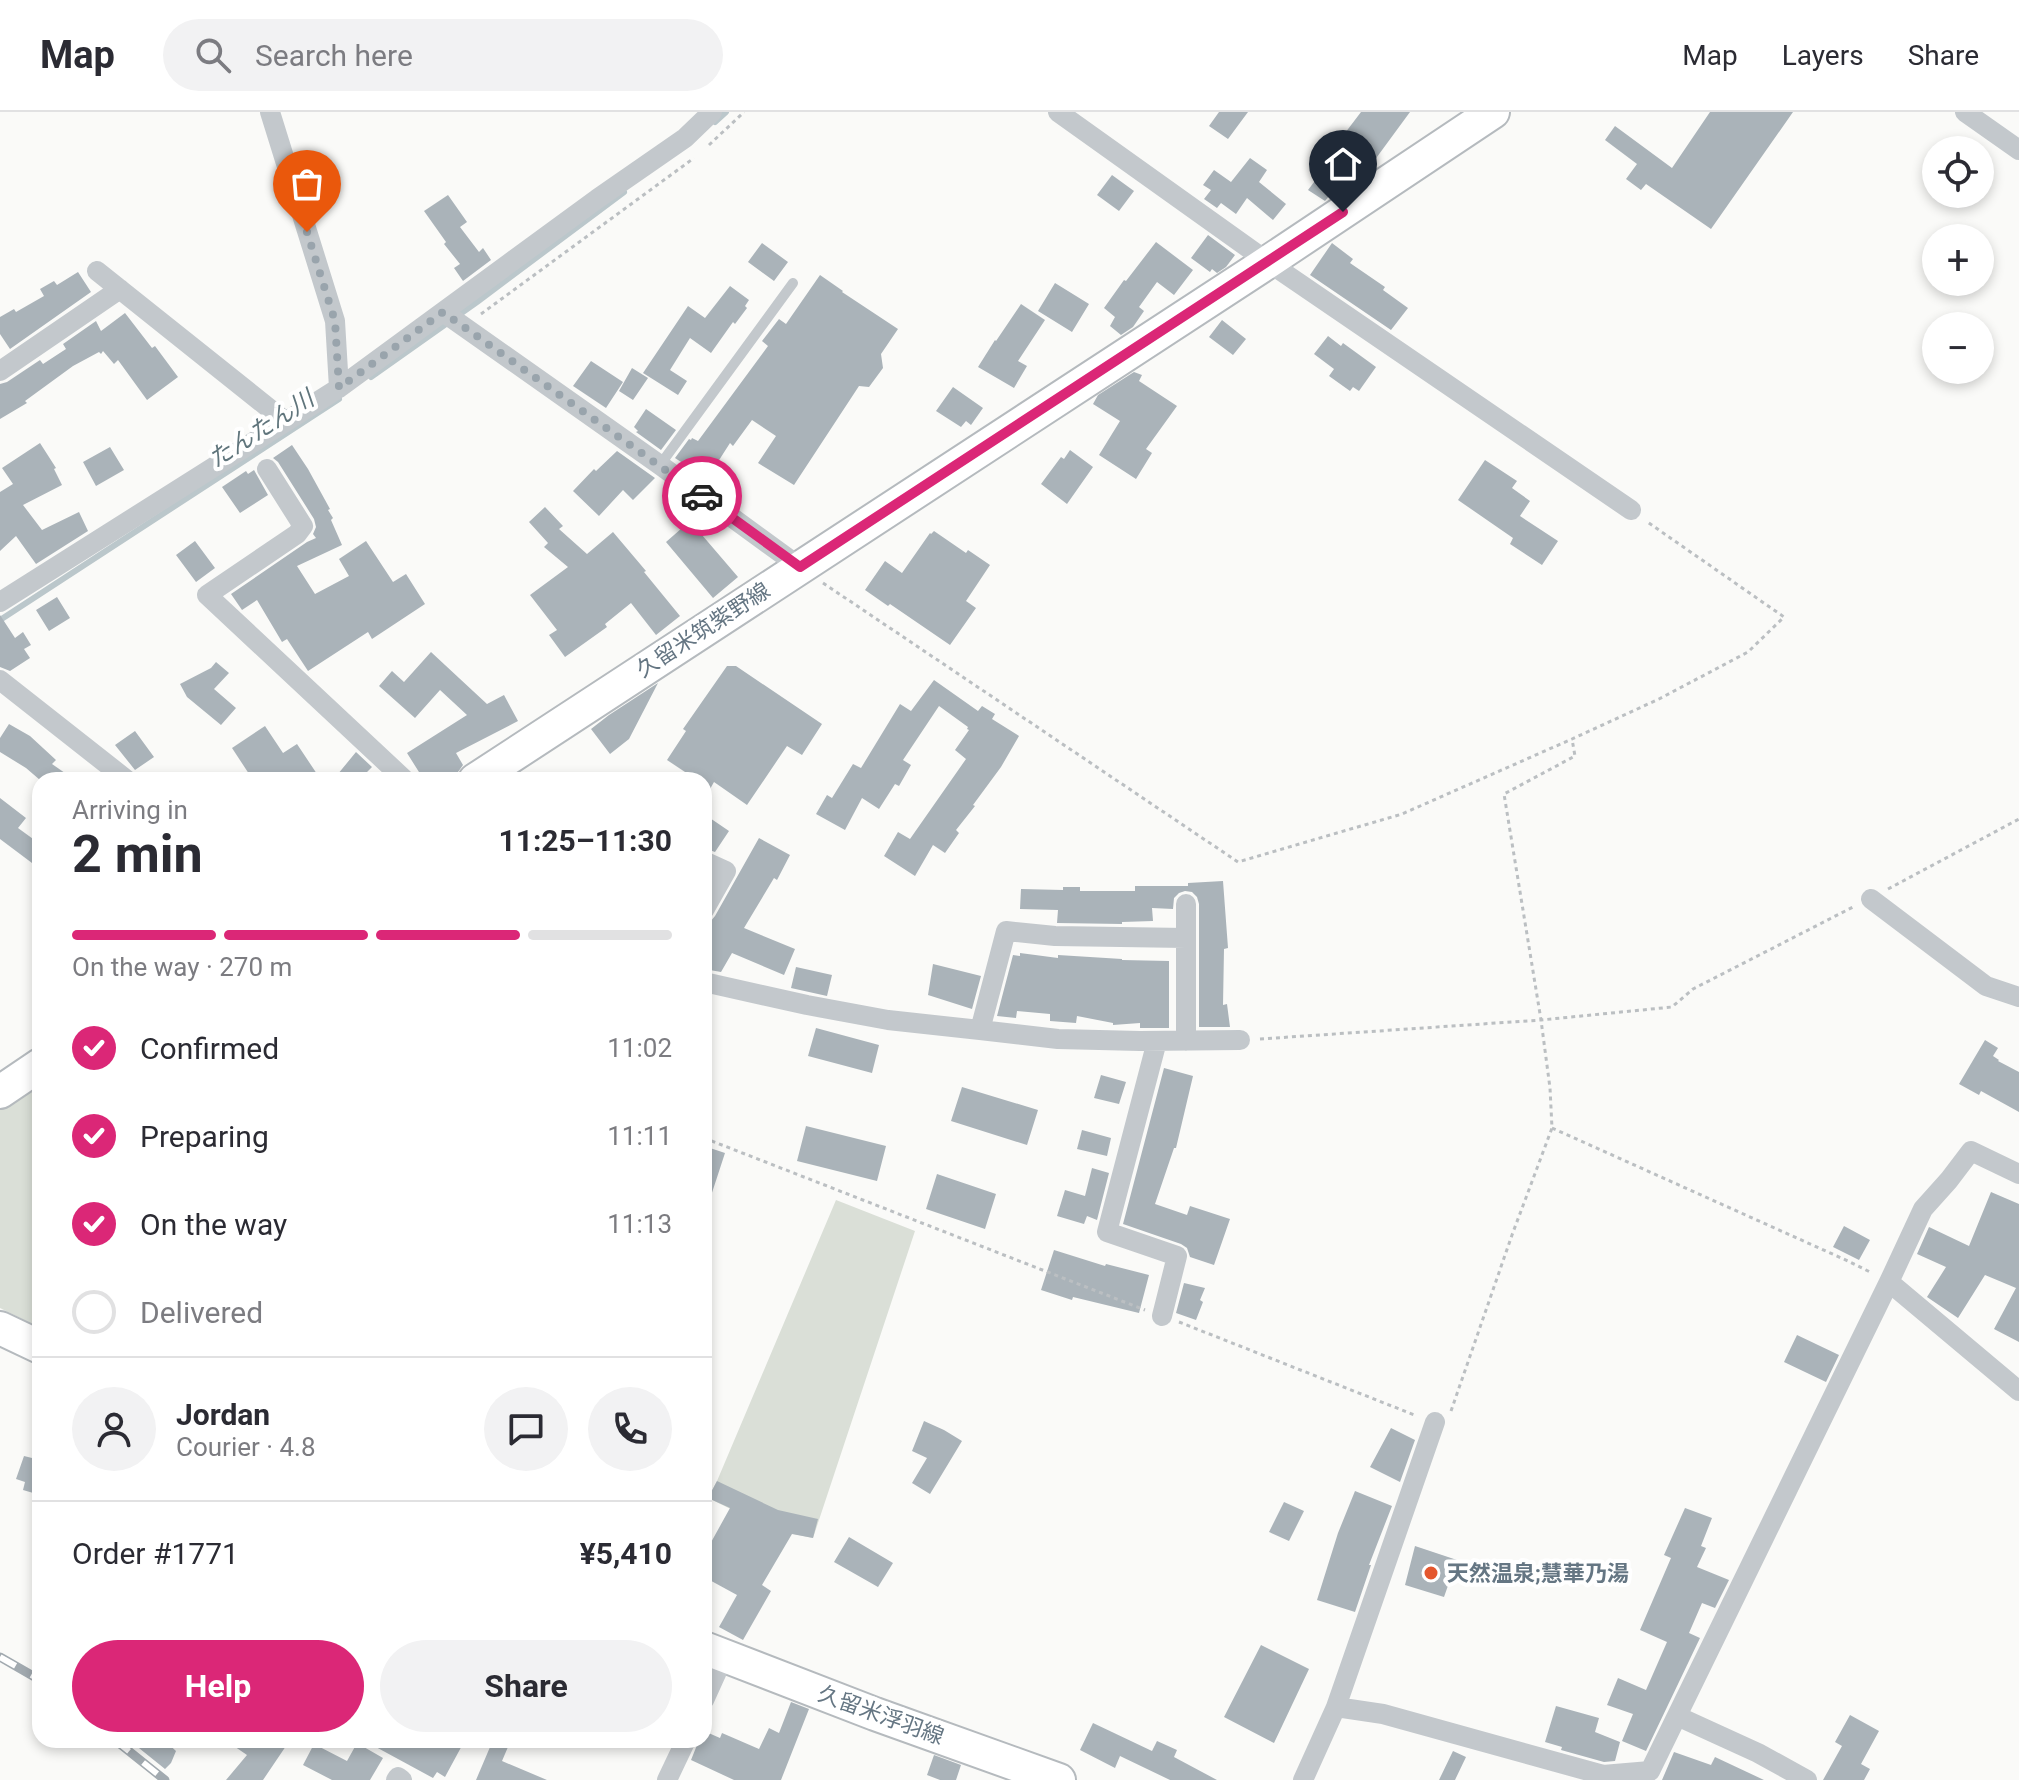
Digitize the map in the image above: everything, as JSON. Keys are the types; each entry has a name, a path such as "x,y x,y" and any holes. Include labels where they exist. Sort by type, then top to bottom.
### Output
{"main road":[{"name":"久留米筑紫野線","path":"487,772 1493,112"},
{"path":"0,1092 32,1070"},
{"path":"0,1328 32,1343"},
{"name":"久留米浮羽線","path":"714,1652 1059,1780"}],"street":[{"path":"270,112 335,321 339,388"},
{"path":"0,602 285,421 455,321 597,199 685,138 712,112"},
{"path":"1058,112 1268,262 1631,510"},
{"path":"1965,112 2019,150"},
{"path":"97,271 285,421"},
{"path":"0,371 120,289"},
{"path":"455,321 800,567"},
{"path":"267,469 303,526 297,534 207,595 396,772"},
{"path":"0,680 117,772"},
{"path":"712,865 726,871 712,896"},
{"path":"1871,899 1986,986 2019,997"},
{"path":"1186,904 1186,1041"},
{"path":"980,1030 1006,931 1055,936 1186,938"},
{"path":"712,984 888,1020 1058,1039 1240,1040"},
{"path":"1157,1041 1107,1232 1177,1256 1162,1316"},
{"path":"1336,1707 1383,1714 1603,1775 1650,1771 1923,1209 1971,1151 2019,1174"},
{"path":"1889,1282 2019,1391"},
{"path":"1303,1780 1336,1707 1435,1422"},
{"path":"1677,1716 1758,1753 1807,1780"},
{"path":"667,1780 682,1748"}],"lane":[{"path":"660,465 793,283"}],"path":[{"path":"710,144 744,112"},
{"path":"455,321 699,155"},
{"path":"800,567 1238,862 1402,814 1572,739 1659,699 1748,652 1784,617 1631,510"},
{"path":"712,1141 1435,1422 1449,1416 1552,1128 1541,1020 1504,794 1575,756 1572,739"},
{"path":"1240,1040 1541,1020 1672,1007 1693,989 1871,899 2019,819"},
{"path":"1552,1128 1889,1282"}],"shaded area":[{"path":"32,1087 32,1324 0,1308 0,1108"},
{"path":"836,1200 915,1231 813,1538 774,1530 712,1500 712,1490"}],"building":[{"path":"1219,112 1248,112 1228,139 1209,126"},
{"path":"1361,112 1410,112 1363,176 1345,187 1340,183 1325,201 1308,190 1324,169 1320,166"},
{"path":"1710,112 1793,112 1711,229 1646,184 1641,190 1626,179 1637,164 1605,140 1615,126 1672,168"},
{"path":"1250,158 1267,170 1259,182 1286,204 1273,220 1247,198 1236,214 1221,203 1217,208 1204,199 1211,190 1203,185 1214,170 1231,182"},
{"path":"1112,175 1134,191 1119,211 1097,195"},
{"path":"448,195 467,222 460,227 479,252 483,248 491,260 463,281 454,268 460,264 424,211"},
{"path":"1208,235 1235,255 1217,273 1212,269 1210,272 1191,258"},
{"path":"1156,242 1193,270 1174,295 1157,282 1139,307 1144,311 1133,327 1121,335 1110,326 1115,317 1104,308"},
{"path":"762,243 788,262 774,281 748,262"},
{"path":"1332,243 1353,259 1350,263 1385,287 1383,290 1408,308 1391,330 1310,275"},
{"path":"78,272 91,292 10,349 0,334 0,317 44,296 40,289 54,281 57,285"},
{"path":"820,275 898,329 881,354 883,368 869,387 859,386 794,485 758,463 776,436 752,420 733,446 730,443 707,479 675,458 689,439 698,441 768,346 762,341 779,319 786,324"},
{"path":"1055,283 1089,304 1072,332 1038,311"},
{"path":"730,286 749,300 745,306 747,308 711,353 690,338 670,370 687,381 678,395 643,373 688,306 705,318"},
{"path":"1021,304 1045,320 1018,361 1027,366 1014,388 978,367"},
{"path":"125,313 178,377 147,400 118,360 114,364 103,351 73,366 25,401 27,403 0,419 0,384 40,360 43,364 66,349 63,344 96,321 101,331"},
{"path":"1222,320 1246,339 1233,355 1209,337"},
{"path":"1328,336 1376,367 1359,391 1353,387 1350,391 1329,376 1334,369 1314,354"},
{"path":"591,361 623,382 606,408 573,386"},
{"path":"632,368 648,378 633,400 619,391"},
{"path":"1134,372 1142,375 1139,381 1177,406 1146,449 1152,453 1136,479 1099,455 1120,421 1093,404 1098,395"},
{"path":"953,387 983,408 971,425 966,421 961,427 936,411"},
{"path":"646,409 676,430 661,450 636,432 634,427"},
{"path":"40,443 56,468 62,485 23,505 42,530 79,512 88,531 36,564 16,536 0,551 0,492 13,484 2,468"},
{"path":"292,445 330,509 331,520 342,545 297,566 315,594 349,576 339,559 366,541 393,582 406,574 425,604 372,639 368,632 308,671 287,639 282,642 257,600 242,610 231,594 316,538 313,534 316,527 314,519 273,458"},
{"path":"110,447 124,470 96,486 83,462"},
{"path":"1070,450 1093,467 1067,504 1041,484"},
{"path":"617,451 655,478 633,500 623,490 599,516 573,491"},
{"path":"1485,460 1517,481 1512,488 1530,501 1520,516 1558,541 1542,565 1510,544 1513,538 1458,500"},
{"path":"254,470 268,495 240,513 222,487 246,471 248,474"},
{"path":"545,507 563,526 559,529 587,554 613,532 680,616 656,635 631,603 605,624 607,627 565,657 549,635 557,630 530,595 568,567 544,547 548,543 529,522"},
{"path":"690,521 738,577 713,598 666,542"},
{"path":"934,531 990,565 966,601 976,608 950,645 865,590 885,561 902,573"},
{"path":"195,541 215,568 196,582 176,555"},
{"path":"57,597 70,618 49,631 36,610"},
{"path":"0,615 15,638 23,632 31,645 24,649 30,658 10,671 0,667"},
{"path":"431,652 487,704 504,695 518,721 456,753 463,765 458,772 419,772 407,753 467,715 440,690 415,718 379,686 392,671 404,682"},
{"path":"216,662 229,673 214,689 236,708 221,725 187,697 180,684 211,668"},
{"path":"727,666 736,666 822,724 802,755 787,746 747,805 714,782 712,786 712,772 685,772 667,760 686,731 683,729"},
{"path":"934,680 978,711 982,706 995,714 992,719 1019,736 975,806 956,830 959,833 945,853 933,845 915,876 884,856 898,832 910,839 966,759 955,750 968,727 939,706 903,760 911,765 899,786 895,784 879,809 862,798 845,830 816,814 827,795 832,798 853,764 861,768 900,704 911,711"},
{"path":"658,683 629,739 610,754 591,729"},
{"path":"9,724 30,736 56,760 52,764 64,772 32,773 0,752 0,738"},
{"path":"265,726 283,753 297,744 316,772 248,772 232,748"},
{"path":"135,731 154,757 135,770 115,745"},
{"path":"356,752 372,767 367,772 340,772"},
{"path":"0,798 26,818 18,828 32,838 32,863 0,839"},
{"path":"712,819 729,831 715,852 712,851"},
{"path":"759,838 790,855 744,928 795,949 784,975 732,953 721,972 712,970 712,920"},
{"path":"1223,881 1228,948 1224,949 1223,1005 1227,1004 1230,1027 1199,1027 1199,904 1192,892 1179,893 1174,898 1173,909 1152,908 1153,921 1057,923 1058,910 1020,909 1021,889 1063,890 1063,887 1080,887 1080,891 1135,891 1135,886 1188,886 1188,883"},
{"path":"1020,953 1058,958 1058,955 1169,961 1169,1028 1140,1028 1140,1023 1113,1025 1077,1016 1076,1023 1050,1021 1050,1014 1017,1011 1016,1018 997,1016 1013,955 1020,956"},
{"path":"933,964 981,976 972,1009 928,995"},
{"path":"796,967 832,975 827,996 791,988"},
{"path":"816,1028 879,1045 872,1073 808,1056"},
{"path":"1985,1040 1998,1048 1993,1056 1998,1061 2019,1072 2019,1112 1981,1091 1979,1095 1959,1084"},
{"path":"1164,1068 1193,1076 1176,1148 1155,1204 1187,1215 1190,1206 1230,1219 1214,1265 1190,1257 1187,1248 1181,1244 1123,1224"},
{"path":"1101,1075 1126,1082 1119,1104 1094,1098"},
{"path":"962,1087 1038,1110 1027,1145 951,1121"},
{"path":"806,1126 886,1146 877,1181 797,1161"},
{"path":"1082,1130 1111,1138 1107,1156 1077,1149"},
{"path":"712,1149 725,1153 712,1193"},
{"path":"1092,1168 1109,1173 1097,1220 1087,1216 1084,1224 1057,1216 1065,1190 1085,1196"},
{"path":"937,1174 996,1194 985,1229 926,1209"},
{"path":"1991,1192 2019,1204 2019,1342 1994,1329 2016,1288 1985,1275 1958,1318 1927,1297 1946,1267 1917,1254 1929,1227 1969,1246"},
{"path":"1844,1226 1870,1240 1859,1260 1833,1247"},
{"path":"1054,1250 1105,1266 1149,1275 1139,1313 1073,1297 1072,1300 1041,1290"},
{"path":"1184,1283 1205,1288 1196,1320 1176,1313"},
{"path":"1797,1335 1839,1355 1826,1382 1784,1362"},
{"path":"924,1421 962,1441 930,1494 912,1483 927,1458 912,1451"},
{"path":"1391,1428 1415,1440 1400,1482 1370,1467"},
{"path":"24,1456 32,1458 32,1493 23,1490 25,1482 16,1479"},
{"path":"717,1481 778,1510 818,1519 813,1538 792,1534 762,1585 771,1591 743,1640 719,1627 737,1595 712,1581 712,1541 730,1508 712,1500 712,1490"},
{"path":"1355,1491 1392,1506 1355,1612 1317,1600"},
{"path":"1284,1502 1304,1511 1289,1541 1269,1532"},
{"path":"1685,1508 1712,1518 1701,1546 1706,1548 1697,1567 1729,1580 1715,1608 1702,1603 1689,1633 1700,1638 1646,1751 1622,1741 1633,1714 1607,1705 1618,1678 1646,1690 1667,1642 1640,1630 1671,1558 1664,1555"},
{"path":"849,1537 893,1563 878,1587 834,1562"},
{"name":"天然温泉;慧華乃湯","path":"1415,1546 1457,1560 1444,1597 1405,1585"},
{"path":"1261,1645 1309,1669 1274,1743 1224,1717"},
{"path":"791,1702 809,1709 781,1780 734,1780 691,1760 696,1748 712,1748 712,1734 720,1738 722,1733 759,1749 769,1728 779,1733"},
{"path":"1556,1706 1599,1718 1595,1732 1620,1742 1615,1761 1604,1762 1561,1750 1562,1747 1545,1742"},
{"path":"1850,1715 1879,1731 1861,1764 1870,1769 1864,1780 1823,1780 1842,1746 1835,1742"},
{"path":"1093,1723 1152,1751 1157,1741 1177,1750 1174,1757 1217,1780 1170,1780 1120,1756 1115,1768 1080,1750"},
{"path":"139,1748 173,1748 176,1751 165,1769"},
{"path":"237,1748 285,1748 263,1780 226,1780 247,1755"},
{"path":"312,1748 322,1748 347,1761 354,1748 366,1748 383,1758 370,1780 332,1780 303,1765"},
{"path":"378,1748 461,1748 445,1777 437,1772 433,1778"},
{"path":"490,1748 508,1748 502,1761 547,1780 476,1780"},
{"path":"1453,1751 1466,1757 1455,1780 1439,1780"},
{"path":"1674,1752 1711,1765 1715,1757 1764,1780 1662,1780"},
{"path":"934,1755 961,1765 956,1780 940,1780 927,1775"}],"waterway":[{"name":"たんたん川","path":"715,122 726,112"},
{"name":"たんたん川","path":"371,377 624,192"},
{"name":"たんたん川","path":"0,620 339,399"}],"railway":[{"path":"0,1657 32,1675"},
{"path":"125,1748 165,1780"}],"way so far":[{"path":"307,232 335,321 339,388 443,312 702,496"}],"place":[{"name":"天然温泉;慧華乃湯","path":"1431,1573"}],"route":[{"path":"702,496 800,567 1343,212"}]}
